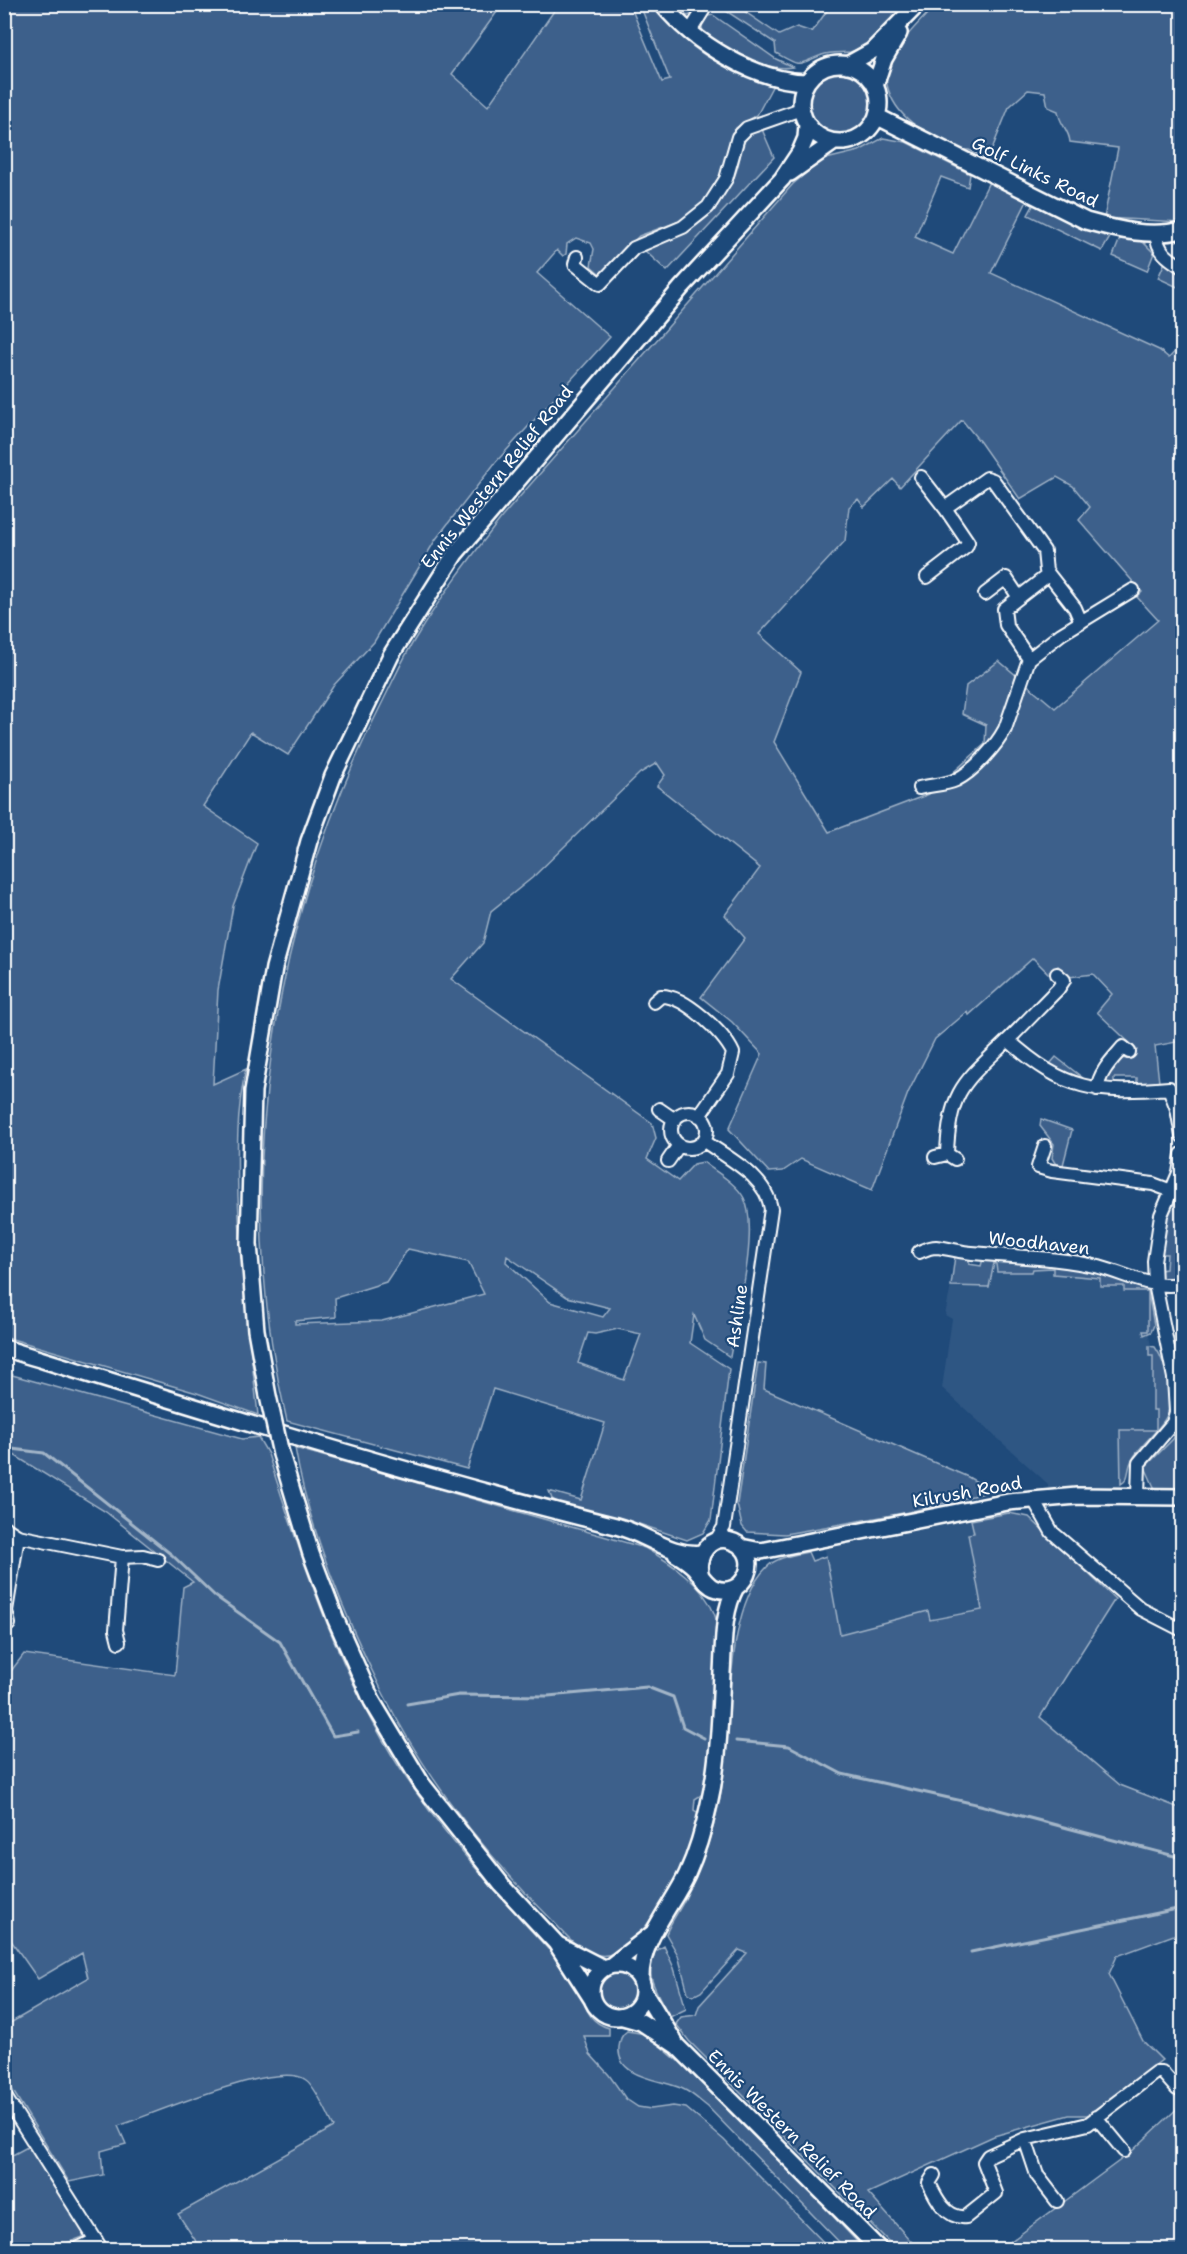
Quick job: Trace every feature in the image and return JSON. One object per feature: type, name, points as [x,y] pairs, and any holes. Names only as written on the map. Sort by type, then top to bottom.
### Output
[{"type":"main road","points":[[662,4],[689,33],[712,49],[753,69],[793,82],[807,82]]},
{"type":"main road","points":[[847,65],[872,51],[916,7]]},
{"type":"main road","points":[[875,86],[884,58],[916,7]]},
{"type":"main road","points":[[834,64],[847,65],[862,71],[875,86],[879,101],[878,117],[868,130],[853,140],[834,142],[816,134],[804,116],[802,94],[807,82],[819,70],[834,64]]},
{"type":"main road","name":"Ennis Western Relief Road","points":[[592,1999],[556,1943],[502,1885],[423,1784],[372,1701],[336,1620],[308,1544],[280,1454],[256,1330],[249,1244],[253,1091],[274,968],[309,842],[333,776],[391,655],[454,554],[693,274],[782,179],[800,152],[804,116]]},
{"type":"main road","name":"Golf Links Road","points":[[878,117],[1086,221],[1115,230],[1156,234],[1182,230]]},
{"type":"main road","name":"Ennis Western Relief Road","points":[[782,179],[834,142]]},
{"type":"main road","points":[[4,1348],[314,1443],[620,1527],[664,1546],[692,1554],[702,1553]]},
{"type":"main road","name":"Kilrush Road","points":[[732,1538],[761,1551],[971,1509],[1034,1500],[1138,1496],[1182,1497]]},
{"type":"main road","points":[[736,1587],[722,1590],[705,1581],[698,1564],[702,1553],[715,1542],[732,1538],[748,1557],[749,1568]]},
{"type":"main road","points":[[664,1546],[694,1567],[722,1601],[726,1615]]},
{"type":"main road","points":[[654,1933],[608,1967],[592,1982],[592,1999],[606,2015],[623,2016],[637,2007],[642,1986],[640,1966],[654,1933],[687,1873],[700,1840],[717,1755],[726,1615],[736,1587],[747,1576],[753,1559],[761,1551]]},
{"type":"main road","name":"Ennis Western Relief Road","points":[[556,1943],[608,1967]]},
{"type":"main road","points":[[608,1967],[629,1968],[642,1986]]},
{"type":"main road","name":"Ennis Western Relief Road","points":[[642,1986],[677,2046]]},
{"type":"main road","name":"Ennis Western Relief Road","points":[[623,2016],[641,2022],[677,2046],[880,2250]]},
{"type":"street","points":[[689,33],[707,4]]},
{"type":"street","points":[[577,257],[574,264],[600,284],[634,248],[683,227],[708,207],[726,179],[738,137],[747,128],[804,116]]},
{"type":"street","points":[[1156,234],[1157,246],[1182,267]]},
{"type":"street","points":[[921,477],[968,542],[966,548],[927,577]]},
{"type":"street","points":[[945,508],[976,483],[987,478],[993,480],[1044,550],[1048,575],[1066,595],[1081,622]]},
{"type":"street","points":[[1029,659],[1003,615],[1004,609],[1048,575]]},
{"type":"street","points":[[985,594],[1006,578],[1018,596]]},
{"type":"street","points":[[919,788],[954,781],[962,776],[1000,738],[1029,659],[1042,647],[1133,590]]},
{"type":"street","points":[[946,1157],[951,1111],[961,1090],[973,1071],[1008,1040],[1058,989],[1064,980],[1058,974]]},
{"type":"street","points":[[654,1002],[661,996],[677,999],[723,1036],[733,1053],[728,1074],[699,1116]]},
{"type":"street","points":[[1008,1040],[1058,1078],[1096,1089],[1117,1092],[1182,1086]]},
{"type":"street","points":[[1096,1089],[1098,1079],[1123,1047],[1129,1052]]},
{"type":"street","points":[[1169,1088],[1178,1109],[1182,1136]]},
{"type":"street","points":[[660,1109],[675,1120]]},
{"type":"street","points":[[688,1113],[699,1116],[707,1128],[704,1141],[690,1148],[679,1145],[672,1133],[675,1120],[688,1113]]},
{"type":"street","name":"Ashline","points":[[704,1141],[757,1180],[769,1199],[771,1209],[732,1538]]},
{"type":"street","points":[[668,1161],[679,1145]]},
{"type":"street","points":[[1045,1146],[1038,1167],[1052,1171],[1153,1184],[1169,1190]]},
{"type":"street","points":[[1138,1496],[1139,1463],[1173,1423],[1176,1412],[1178,1377],[1155,1284],[1156,1239],[1169,1190],[1179,1173],[1182,1154]]},
{"type":"street","name":"Woodhaven","points":[[919,1252],[934,1247],[969,1253],[1037,1257],[1101,1268],[1131,1280],[1164,1287],[1182,1284]]},
{"type":"street","points":[[1034,1500],[1052,1532],[1142,1610],[1182,1630]]},
{"type":"street","points":[[4,1527],[18,1536],[122,1557],[143,1556],[158,1560]]},
{"type":"street","points":[[9,1624],[6,1611],[18,1536]]},
{"type":"street","points":[[120,1641],[116,1630],[122,1557]]},
{"type":"street","points":[[934,2175],[928,2183],[936,2199],[951,2215],[966,2217],[996,2193],[985,2167],[984,2162],[988,2156],[1025,2139],[1088,2124],[1155,2072],[1162,2072],[1177,2089],[1182,2091]]},
{"type":"street","points":[[4,2095],[99,2245],[75,2250]]},
{"type":"street","points":[[1096,2117],[1124,2151]]},
{"type":"street","points":[[1025,2139],[1037,2175],[1057,2201]]},
{"type":"shaded area","points":[[4,5],[502,5],[452,74],[488,106],[558,5],[630,5],[662,82],[670,80],[640,5],[652,5],[680,36],[706,56],[773,85],[757,115],[736,128],[723,170],[703,203],[685,219],[639,236],[604,272],[599,273],[591,266],[594,249],[591,243],[576,238],[567,244],[566,254],[563,256],[557,250],[537,273],[610,337],[495,463],[436,539],[374,642],[334,685],[288,755],[251,732],[203,806],[257,843],[233,906],[218,990],[213,1084],[246,1069],[239,1116],[238,1196],[258,1415],[197,1393],[5,1337]]},
{"type":"shaded area","points":[[671,5],[697,5],[695,13],[688,16],[679,13]]},
{"type":"shaded area","points":[[721,5],[735,5],[779,35],[797,27],[812,32],[831,5],[907,5],[882,33],[867,45],[850,52],[825,54],[803,63],[795,63],[776,53],[775,43],[720,7]]},
{"type":"shaded area","points":[[936,5],[1182,5],[1182,222],[1104,218],[1118,148],[1070,142],[1058,111],[1048,107],[1045,92],[1028,90],[1009,107],[988,159],[938,139],[906,118],[892,98],[887,85],[887,69],[904,39]]},
{"type":"shaded area","points":[[713,15],[776,59],[793,67],[781,68],[758,63],[704,36],[701,23],[703,17]]},
{"type":"shaded area","points":[[847,69],[859,75],[868,84],[874,96],[872,116],[864,127],[847,137],[833,137],[816,127],[808,116],[806,96],[816,79],[827,71]]},
{"type":"shaded area","points":[[761,127],[774,157],[667,271],[643,249],[691,229],[708,217],[734,177],[744,142]]},
{"type":"shaded area","points":[[883,138],[906,142],[970,174],[968,187],[941,177],[915,237],[953,254],[989,182],[1027,201],[991,273],[1159,350],[1169,358],[1182,344],[1182,1041],[1155,1046],[1159,1082],[1137,1085],[1137,1078],[1114,1078],[1114,1084],[1107,1083],[1106,1075],[1118,1058],[1128,1059],[1137,1050],[1097,1012],[1112,994],[1093,974],[1069,977],[1058,966],[1048,973],[1033,958],[969,1015],[967,1012],[935,1039],[908,1093],[872,1190],[801,1159],[783,1171],[769,1172],[729,1129],[762,1054],[732,1022],[701,997],[745,938],[725,915],[760,868],[657,786],[665,775],[657,763],[640,773],[532,878],[491,911],[483,943],[451,979],[652,1123],[656,1138],[647,1159],[678,1181],[694,1164],[703,1162],[731,1183],[744,1198],[748,1213],[748,1253],[730,1357],[705,1340],[694,1315],[690,1343],[729,1369],[711,1520],[703,1533],[687,1540],[552,1499],[549,1491],[581,1500],[605,1423],[493,1389],[467,1469],[287,1421],[270,1330],[262,1237],[263,1144],[272,1051],[289,960],[313,870],[345,783],[399,669],[425,623],[502,517],[793,184],[822,160],[859,151]],"holes":[[[962,420],[1020,499],[1057,477],[1073,486],[1090,507],[1079,520],[1142,592],[1137,597],[1158,620],[1055,708],[999,661],[966,686],[962,714],[986,725],[985,744],[929,794],[829,832],[774,742],[801,672],[759,634],[845,541],[849,507],[858,499],[864,507],[893,479],[900,487]],[[408,1249],[468,1262],[484,1294],[382,1321],[295,1324],[295,1321],[336,1317],[335,1298],[386,1282]],[[507,1256],[567,1297],[610,1308],[603,1317],[550,1302],[506,1262]],[[618,1329],[641,1334],[624,1380],[578,1363],[588,1333],[595,1334]]]},
{"type":"shaded area","points":[[1034,204],[1066,220],[1068,218],[1112,234],[1102,251],[1028,215]]},
{"type":"shaded area","points":[[1121,236],[1139,238],[1154,253],[1147,271],[1113,256]]},
{"type":"shaded area","points":[[1165,262],[1182,274],[1182,289],[1158,278]]},
{"type":"shaded area","points":[[1056,1057],[1083,1078],[1057,1070],[1050,1064]]},
{"type":"shaded area","points":[[1041,1119],[1072,1130],[1063,1165],[1055,1163],[1052,1158],[1054,1144],[1040,1126]]},
{"type":"shaded area","points":[[1182,1179],[1182,1279],[1164,1281],[1160,1278],[1160,1270],[1166,1269],[1167,1254],[1160,1254],[1163,1235],[1170,1206]]},
{"type":"shaded area","points":[[955,1256],[969,1258],[969,1264],[981,1266],[983,1259],[1049,1263],[1099,1272],[1133,1285],[1147,1286],[1148,1291],[1124,1291],[1124,1286],[1100,1286],[1100,1278],[1053,1274],[1053,1268],[1033,1269],[1032,1272],[997,1272],[994,1263],[989,1287],[951,1286]]},
{"type":"shaded area","points":[[994,1263],[1053,1268],[1053,1274],[1100,1278],[1101,1286],[1124,1286],[1125,1291],[1148,1291],[1148,1331],[1153,1356],[1153,1409],[1156,1410],[1156,1430],[1120,1430],[1121,1486],[1048,1488],[1048,1484],[942,1388],[952,1319],[945,1315],[951,1286],[989,1287]]},
{"type":"shaded area","points":[[1148,1292],[1154,1325],[1151,1332],[1144,1335],[1143,1331],[1148,1331]]},
{"type":"shaded area","points":[[1149,1346],[1155,1347],[1163,1362],[1170,1393],[1168,1412],[1156,1430],[1156,1410],[1153,1410],[1153,1356],[1149,1356]]},
{"type":"shaded area","points":[[758,1363],[766,1364],[764,1389],[968,1477],[986,1487],[984,1493],[909,1512],[785,1534],[747,1532],[742,1526],[737,1504]]},
{"type":"shaded area","points":[[5,1373],[242,1439],[258,1437],[268,1454],[309,1578],[360,1698],[403,1773],[436,1820],[548,1949],[554,1950],[592,2017],[596,2022],[609,2028],[609,2036],[584,2036],[590,2054],[626,2099],[638,2107],[686,2108],[724,2140],[830,2249],[201,2249],[178,2214],[334,2127],[310,2084],[292,2075],[244,2082],[118,2126],[126,2144],[101,2151],[103,2175],[69,2182],[5,2078],[5,2026],[88,1978],[82,1953],[38,1979],[5,1932],[4,1785],[8,1765],[4,1765],[4,1680],[24,1654],[175,1675],[183,1587],[193,1582],[106,1512],[14,1455],[5,1455]]},
{"type":"shaded area","points":[[1182,1422],[1182,1490],[1161,1491],[1154,1487],[1145,1467],[1173,1439]]},
{"type":"shaded area","points":[[1120,1430],[1156,1430],[1130,1463],[1126,1480],[1121,1484]]},
{"type":"shaded area","points":[[295,1448],[645,1548],[685,1575],[709,1602],[718,1628],[718,1673],[706,1787],[703,1794],[695,1799],[694,1810],[700,1814],[680,1868],[654,1920],[651,1919],[622,1950],[598,1955],[584,1950],[567,1936],[527,1895],[480,1841],[417,1753],[382,1691],[342,1603],[309,1509]]},
{"type":"shaded area","points":[[1009,1513],[1029,1517],[1115,1599],[1040,1717],[1120,1785],[1182,1809],[1182,1932],[1117,1956],[1109,1974],[1143,2041],[1162,2060],[1087,2115],[1069,2115],[994,2136],[868,2193],[918,2249],[896,2249],[689,2041],[676,2024],[681,2017],[696,2015],[699,2006],[747,1953],[739,1950],[701,1992],[693,1996],[688,1993],[678,1955],[666,1934],[684,1902],[706,1851],[713,1827],[723,1776],[735,1646],[742,1615],[752,1589],[766,1568],[791,1555],[808,1552],[812,1561],[826,1556],[840,1634],[928,1611],[930,1620],[982,1610],[968,1534],[974,1533],[971,1520]]},
{"type":"shaded area","points":[[971,1520],[974,1533],[968,1534],[982,1610],[929,1620],[927,1611],[840,1634],[825,1549]]},
{"type":"shaded area","points":[[664,1946],[674,1968],[686,2009],[670,2017],[657,1994],[650,1969],[654,1952]]},
{"type":"shaded area","points":[[617,1970],[632,1976],[638,1991],[632,2006],[617,2012],[602,2006],[596,1991],[602,1976]]},
{"type":"shaded area","points":[[627,2031],[646,2034],[678,2061],[683,2058],[864,2249],[846,2249],[708,2107],[694,2096],[676,2086],[643,2077],[625,2066],[620,2058],[619,2047],[623,2034]]},
{"type":"shaded area","points":[[1182,2104],[1182,2220],[1179,2224],[1182,2249],[999,2250],[1130,2153]]},
{"type":"shaded area","points":[[31,2145],[84,2228],[83,2237],[51,2249],[14,2250],[5,2235],[5,2159]]},
{"type":"waterway","points":[[4,1448],[44,1453],[172,1555],[215,1596],[280,1642],[333,1736],[358,1732]]},
{"type":"waterway","points":[[407,1704],[459,1695],[548,1696],[647,1687],[673,1697],[683,1727],[704,1738]]},
{"type":"waterway","points":[[736,1741],[789,1746],[842,1774],[980,1805],[1182,1858]]},
{"type":"waterway","points":[[971,1952],[1182,1908]]}]
